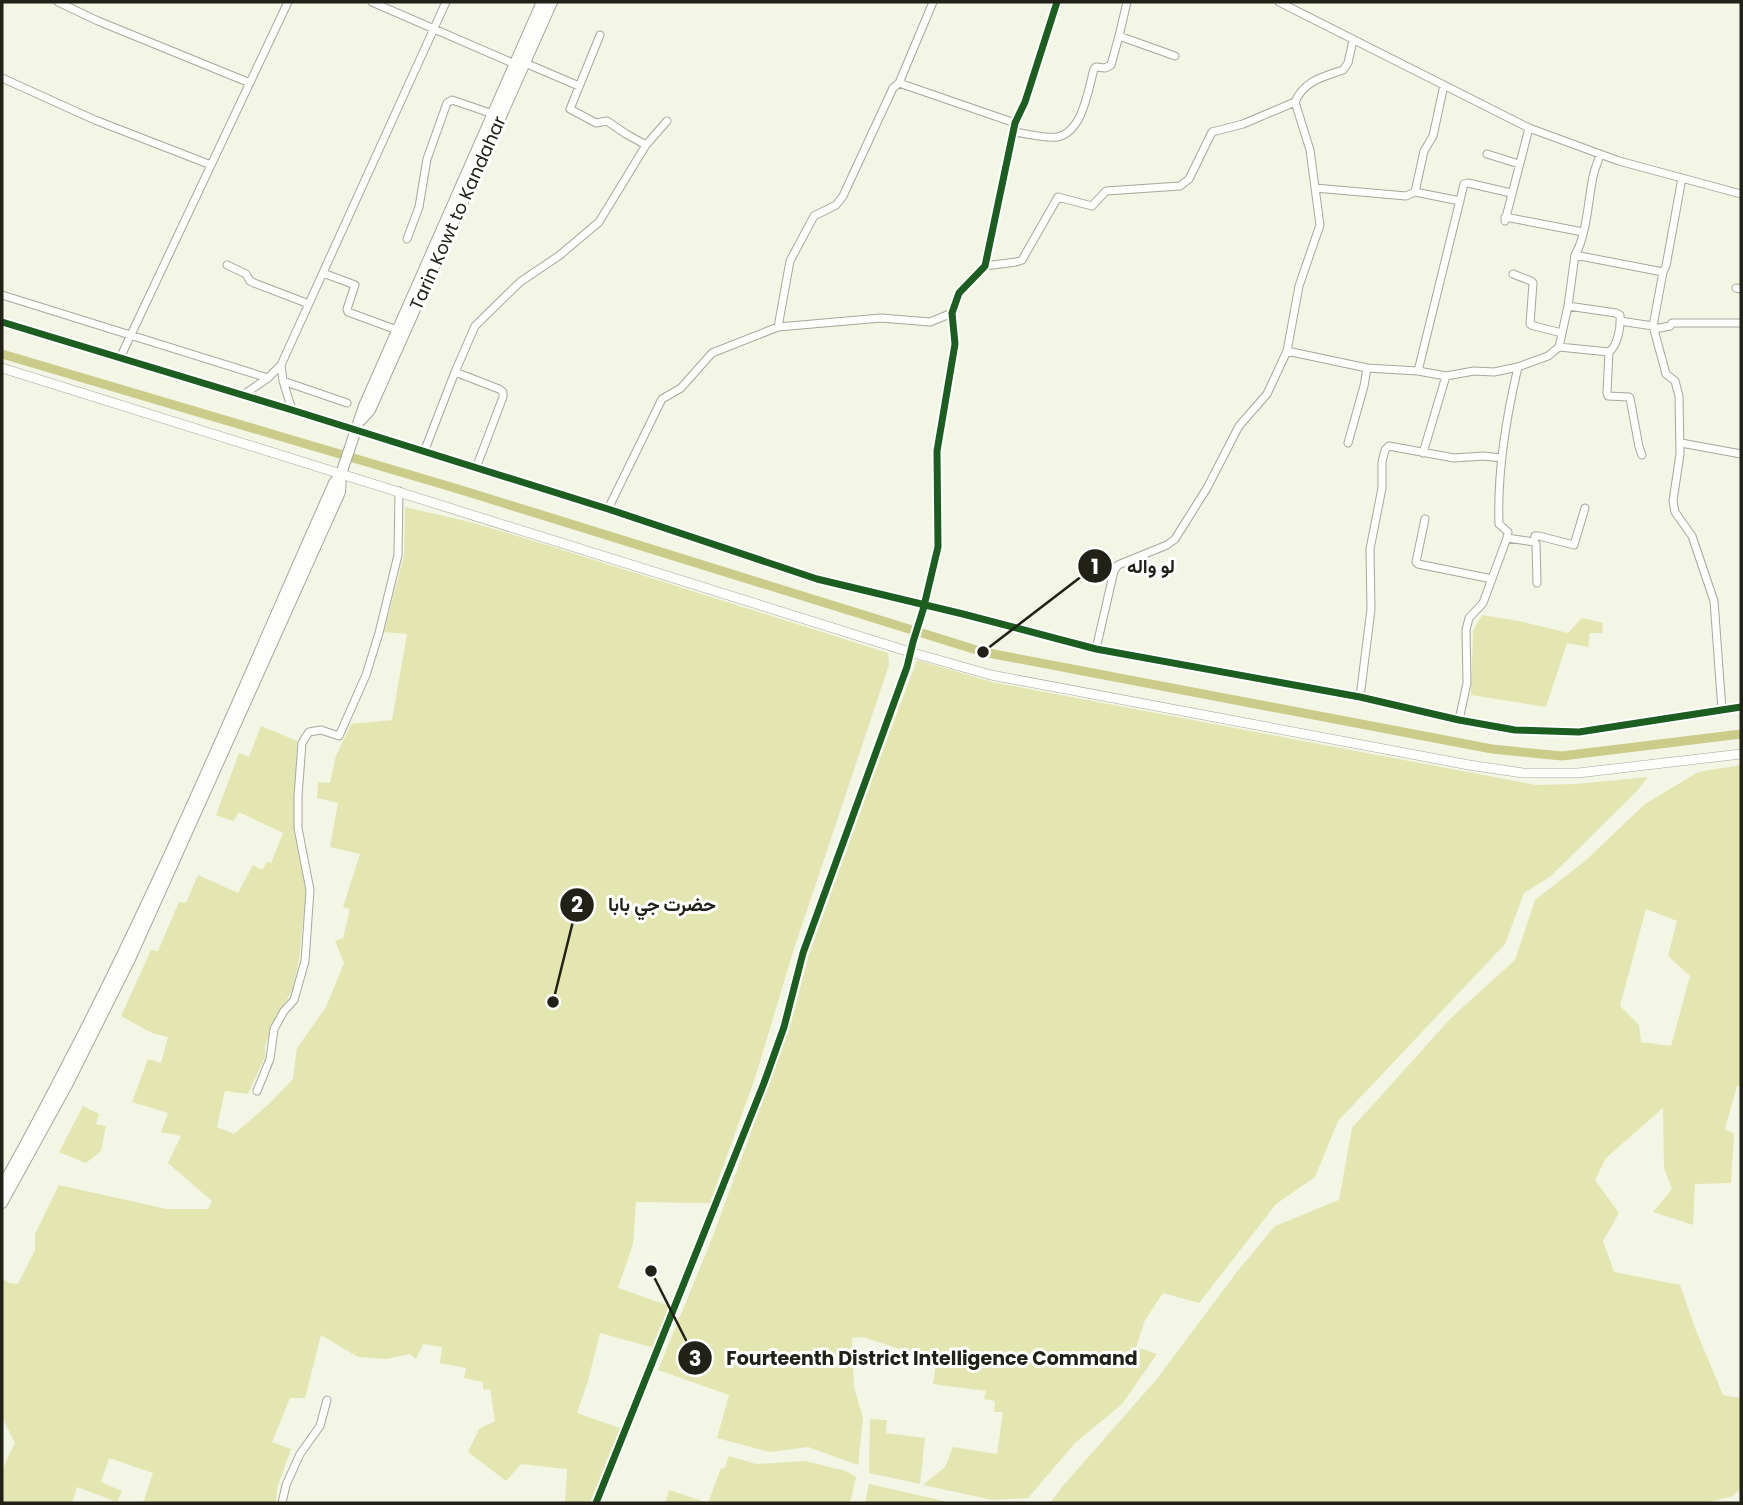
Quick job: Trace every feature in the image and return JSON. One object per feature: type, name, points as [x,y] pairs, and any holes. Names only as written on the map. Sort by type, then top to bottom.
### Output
[{"type":"main road","name":"Tarin Kowt to Kandahar","points":[[355,431],[370,410],[520,64],[542,2]]},
{"type":"main road","name":"Tarin Kowt to Kandahar","points":[[355,431],[493,114],[552,2]]},
{"type":"main road","points":[[2,1203],[130,959],[254,674],[340,492],[342,469],[355,431]]},
{"type":"main road","points":[[2,1186],[66,1077]]},
{"type":"street","points":[[58,2],[250,83]]},
{"type":"street","points":[[120,358],[288,2]]},
{"type":"street","points":[[372,2],[579,86]]},
{"type":"street","points":[[243,395],[268,378],[281,365],[446,2]]},
{"type":"street","points":[[778,327],[790,261],[814,216],[835,205],[843,196],[893,88],[899,82],[933,2]]},
{"type":"street","points":[[596,1503],[768,1072],[784,1027],[803,953],[907,667],[938,547],[937,451],[955,344],[952,313],[958,293],[985,266],[1015,123],[1025,102],[1058,2]]},
{"type":"street","points":[[1013,132],[1055,138],[1069,133],[1081,116],[1094,69],[1096,66],[1105,68],[1111,65],[1127,2]]},
{"type":"street","points":[[1279,2],[1529,128],[1619,162],[1741,194]]},
{"type":"street","points":[[600,36],[570,106],[572,110],[596,123],[607,121],[646,145]]},
{"type":"street","points":[[1119,36],[1175,56]]},
{"type":"street","points":[[1096,649],[1118,565],[1167,545],[1175,539],[1207,488],[1239,426],[1267,394],[1287,351],[1298,286],[1320,225],[1310,150],[1295,102],[1299,92],[1315,79],[1343,71],[1353,40]]},
{"type":"street","points":[[2,78],[95,120],[211,165]]},
{"type":"street","points":[[899,82],[1015,123]]},
{"type":"street","points":[[1415,192],[1424,150],[1433,136],[1444,85]]},
{"type":"street","points":[[407,239],[419,207],[427,159],[447,103],[452,100],[493,114]]},
{"type":"street","points":[[985,266],[1023,260],[1058,197],[1089,206],[1096,204],[1106,191],[1180,186],[1189,179],[1212,132],[1243,124],[1295,102]]},
{"type":"street","points":[[424,452],[475,326],[520,282],[560,255],[599,222],[646,145],[667,121]]},
{"type":"street","points":[[1529,128],[1505,219],[1583,232]]},
{"type":"street","points":[[1487,154],[1519,164]]},
{"type":"street","points":[[1287,351],[1367,368],[1418,371],[1446,376],[1474,371],[1494,372],[1548,356],[1559,347],[1575,255],[1583,232],[1592,177],[1600,155]]},
{"type":"street","points":[[1682,178],[1654,327],[1666,373],[1675,381],[1679,396],[1681,443],[1673,501],[1675,512],[1692,536],[1714,601],[1722,710]]},
{"type":"street","points":[[1418,371],[1464,184],[1511,192]]},
{"type":"street","points":[[1315,188],[1406,196],[1415,192],[1460,201]]},
{"type":"street","points":[[1575,255],[1663,272]]},
{"type":"street","points":[[227,265],[246,274],[254,283],[309,304]]},
{"type":"street","points":[[323,273],[355,285],[348,312],[397,330]]},
{"type":"street","points":[[1513,274],[1533,283],[1531,324],[1562,333]]},
{"type":"street","points":[[2,295],[268,378]]},
{"type":"street","points":[[1559,347],[1609,352],[1615,345],[1620,314],[1568,306]]},
{"type":"street","points":[[608,509],[662,399],[681,388],[712,353],[778,327],[881,318],[930,322],[952,313]]},
{"type":"street","points":[[1620,321],[1654,327],[1670,326],[1672,323],[1741,323]]},
{"type":"street","points":[[2,322],[608,509],[817,579],[1096,649],[1360,697],[1515,730],[1579,732],[1741,707]]},
{"type":"street","points":[[1609,352],[1607,393],[1608,396],[1630,398],[1642,455]]},
{"type":"street","points":[[281,365],[292,410]]},
{"type":"street","points":[[1459,720],[1467,683],[1466,630],[1469,618],[1483,603],[1507,538],[1508,532],[1499,524],[1502,458],[1518,367]]},
{"type":"street","points":[[2,368],[342,469],[399,491],[911,647],[991,675],[1523,773],[1578,773],[1741,754]]},
{"type":"street","points":[[1348,443],[1367,368]]},
{"type":"street","points":[[455,372],[503,393],[476,468]]},
{"type":"street","points":[[1423,453],[1446,376]]},
{"type":"street","points":[[283,380],[347,403]]},
{"type":"street","points":[[1681,443],[1741,454]]},
{"type":"street","points":[[1360,697],[1371,609],[1370,549],[1382,488],[1382,461],[1387,447],[1454,458],[1502,458]]},
{"type":"street","points":[[257,1091],[270,1059],[274,1029],[294,1000],[305,961],[310,890],[298,828],[302,743],[309,732],[321,730],[339,736],[366,675],[398,555],[399,491]]},
{"type":"street","points":[[1536,583],[1535,536],[1574,545],[1585,508]]},
{"type":"street","points":[[1425,519],[1416,562],[1418,564],[1492,579]]},
{"type":"street","points":[[1507,538],[1534,542]]},
{"type":"street","points":[[282,1503],[286,1485],[300,1454],[320,1426],[327,1400]]},
{"type":"green space","points":[[405,507],[474,523],[888,653],[889,665],[793,952],[755,1078],[710,1203],[636,1202],[633,1244],[618,1288],[670,1306],[655,1348],[600,1333],[577,1413],[623,1429],[595,1503],[565,1502],[567,1469],[521,1464],[506,1481],[468,1452],[479,1429],[495,1421],[490,1389],[483,1390],[483,1382],[464,1378],[466,1368],[440,1363],[442,1347],[423,1344],[416,1359],[410,1354],[386,1359],[358,1357],[321,1335],[305,1398],[290,1398],[272,1442],[291,1449],[277,1488],[276,1503],[143,1503],[153,1473],[109,1458],[101,1482],[122,1491],[117,1502],[77,1487],[72,1503],[2,1503],[2,1470],[15,1443],[2,1417],[2,1278],[9,1283],[18,1284],[35,1250],[35,1234],[59,1185],[167,1209],[208,1209],[212,1201],[168,1163],[181,1136],[161,1132],[168,1113],[132,1102],[148,1059],[161,1063],[168,1037],[152,1033],[121,1016],[151,950],[158,951],[179,902],[186,903],[198,875],[238,893],[253,865],[262,870],[267,862],[271,863],[283,833],[239,812],[233,821],[216,815],[239,753],[249,757],[261,726],[297,741],[294,830],[306,891],[299,959],[294,985],[271,1026],[265,1057],[248,1094],[225,1091],[217,1127],[234,1134],[293,1079],[297,1048],[326,1007],[344,963],[335,941],[343,938],[350,909],[343,907],[360,854],[330,847],[338,803],[317,798],[318,782],[330,783],[336,756],[351,724],[392,720],[407,634],[384,632],[404,555]]},
{"type":"green space","points":[[1482,615],[1568,633],[1582,618],[1603,623],[1602,633],[1590,633],[1588,647],[1567,643],[1546,707],[1471,695],[1473,631]]},
{"type":"green space","points":[[917,660],[992,682],[1536,785],[1648,777],[1551,876],[1524,893],[1505,944],[1338,1121],[1315,1177],[1276,1204],[1199,1303],[1163,1293],[1145,1320],[1136,1347],[1157,1354],[1122,1404],[1075,1443],[1028,1498],[992,1500],[923,1485],[945,1467],[953,1447],[997,1454],[1003,1412],[994,1412],[995,1401],[984,1399],[986,1391],[933,1384],[937,1355],[912,1353],[863,1337],[852,1338],[854,1387],[863,1418],[858,1465],[808,1447],[770,1452],[717,1438],[729,1395],[658,1370],[711,1241],[790,1026],[809,954]]},
{"type":"green space","points":[[1741,765],[1741,1086],[1737,1086],[1725,1129],[1734,1134],[1731,1183],[1695,1184],[1693,1225],[1653,1212],[1672,1189],[1664,1168],[1663,1108],[1606,1158],[1595,1180],[1619,1213],[1603,1241],[1614,1272],[1680,1285],[1723,1395],[1741,1398],[1741,1488],[1733,1496],[1707,1503],[1050,1503],[1156,1380],[1236,1273],[1275,1226],[1339,1200],[1352,1128],[1451,1018],[1515,960],[1535,900],[1585,861],[1645,804],[1698,772]],"holes":[[[1646,909],[1677,921],[1668,956],[1690,976],[1671,1046],[1641,1042],[1639,1025],[1620,1006]]]},
{"type":"green space","points":[[83,1106],[99,1114],[96,1124],[106,1126],[101,1151],[86,1163],[59,1152]]},
{"type":"green space","points":[[870,1419],[887,1420],[886,1433],[925,1438],[920,1484],[869,1473]]},
{"type":"green space","points":[[729,1456],[756,1464],[806,1461],[846,1471],[856,1477],[850,1503],[708,1503],[721,1468],[724,1469]]},
{"type":"green space","points":[[869,1484],[944,1501],[944,1503],[865,1503]]},
{"type":"green space","points":[[669,1490],[708,1503],[665,1503]]},
{"type":"waterway","points":[[2,354],[458,489],[983,652],[1492,749],[1562,756],[1741,734]]},
{"type":"cycle path","points":[[596,1503],[764,1083],[784,1027],[803,953],[907,667],[938,547],[937,451],[955,344],[952,313],[959,293],[985,266],[1015,123],[1025,102],[1057,2]]},
{"type":"cycle path","points":[[2,322],[608,509],[817,579],[1096,649],[1360,697],[1515,730],[1579,732],[1741,707]]},
{"type":"place","name":"لو واله","points":[[983,652]]},
{"type":"place","name":"حضرت جي بابا","points":[[553,1002]]},
{"type":"place","name":"Fourteenth District Intelligence Command","points":[[651,1271]]}]
